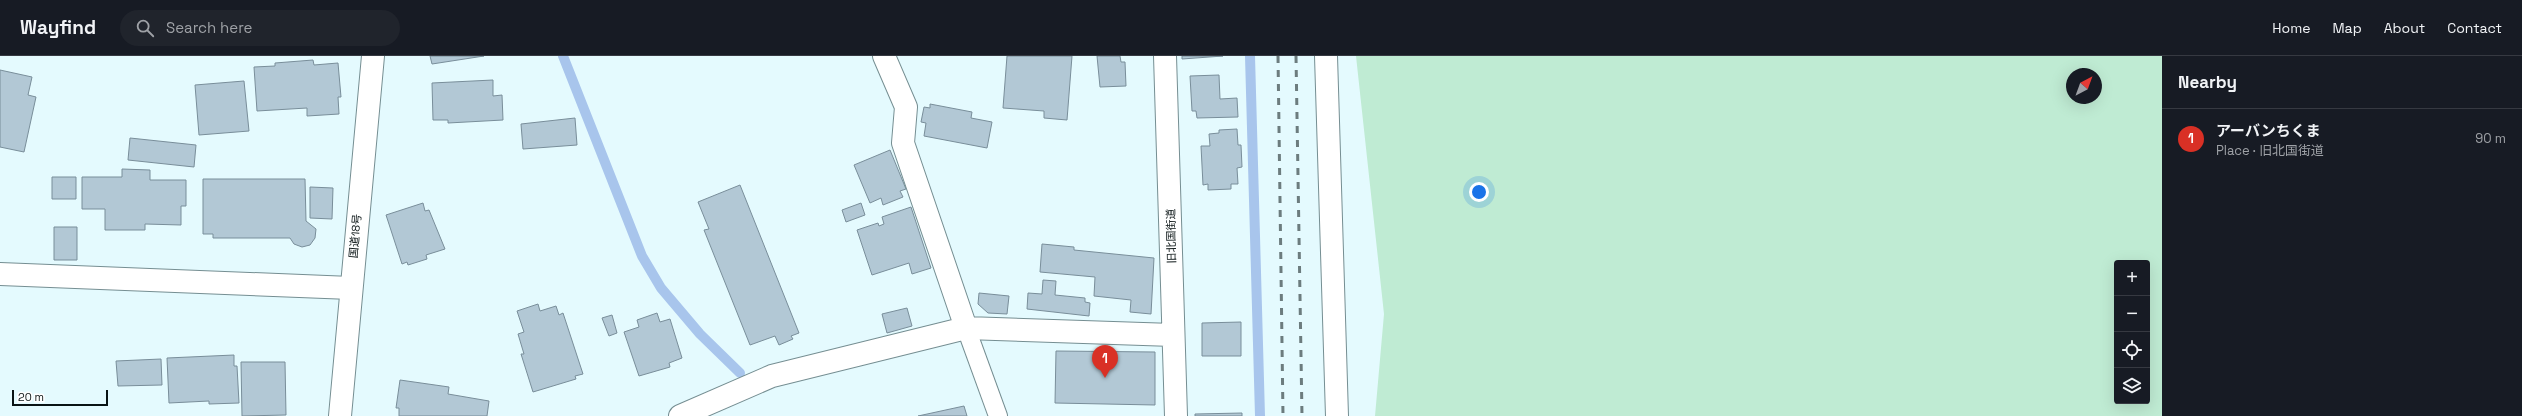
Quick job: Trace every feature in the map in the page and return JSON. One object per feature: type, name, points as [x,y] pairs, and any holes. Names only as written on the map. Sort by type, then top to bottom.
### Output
[{"type":"main road","name":"国道18号","points":[[340,416],[350,288],[373,56]]},
{"type":"main road","points":[[884,56],[906,107],[902,143],[966,328]]},
{"type":"main road","name":"旧北国街道","points":[[1165,56],[1176,416]]},
{"type":"main road","points":[[1326,56],[1337,416]]},
{"type":"main road","points":[[0,274],[350,288]]},
{"type":"main road","points":[[680,416],[772,376],[966,328],[1173,335]]},
{"type":"lane","points":[[966,328],[998,416]]},
{"type":"green space","points":[[1356,56],[2162,56],[2162,416],[1375,416],[1384,314]]},
{"type":"building","points":[[430,56],[484,56],[432,64]]},
{"type":"building","points":[[1007,56],[1072,56],[1067,120],[1044,118],[1044,111],[1003,108]]},
{"type":"building","points":[[1097,56],[1120,56],[1121,62],[1125,62],[1126,86],[1100,87]]},
{"type":"building","points":[[1182,56],[1223,56],[1182,59]]},
{"type":"building","points":[[313,60],[314,65],[338,63],[341,97],[338,97],[339,114],[307,116],[307,108],[257,111],[254,67],[275,66],[275,63]]},
{"type":"building","points":[[0,70],[32,77],[28,95],[36,97],[24,152],[0,147]]},
{"type":"building","points":[[1219,75],[1220,99],[1237,98],[1238,117],[1197,118],[1196,111],[1192,111],[1190,76]]},
{"type":"building","points":[[493,80],[493,96],[502,95],[503,120],[448,123],[448,120],[433,120],[432,83]]},
{"type":"building","points":[[244,81],[249,131],[199,135],[195,85]]},
{"type":"building","points":[[930,104],[972,112],[971,118],[992,122],[987,148],[924,136],[926,123],[921,122],[924,107],[930,108]]},
{"type":"building","points":[[575,118],[577,145],[523,149],[521,124]]},
{"type":"building","points":[[1237,129],[1238,145],[1241,145],[1242,167],[1237,168],[1238,184],[1231,184],[1231,189],[1208,190],[1208,184],[1203,185],[1201,146],[1210,146],[1209,134],[1219,133],[1219,130]]},
{"type":"building","points":[[130,138],[196,145],[194,167],[128,160]]},
{"type":"building","points":[[890,150],[906,189],[900,191],[903,197],[883,205],[881,198],[870,203],[854,165]]},
{"type":"building","points":[[122,169],[150,170],[150,180],[186,180],[186,206],[181,206],[181,225],[145,224],[145,230],[105,230],[105,209],[82,209],[82,177],[122,177]]},
{"type":"building","points":[[52,177],[76,177],[76,199],[52,199]]},
{"type":"building","points":[[203,179],[305,179],[306,221],[316,229],[315,238],[310,245],[302,247],[294,244],[290,238],[213,238],[213,234],[203,234]]},
{"type":"building","points":[[740,185],[799,333],[791,336],[793,339],[779,345],[775,336],[750,345],[704,230],[709,229],[698,202]]},
{"type":"building","points":[[310,187],[333,188],[332,219],[310,218]]},
{"type":"building","points":[[423,203],[425,211],[429,210],[445,249],[426,255],[427,259],[408,265],[407,262],[402,264],[386,215]]},
{"type":"building","points":[[861,203],[865,215],[846,222],[842,210]]},
{"type":"building","points":[[911,207],[931,268],[912,274],[909,263],[872,275],[857,230],[878,223],[879,226],[884,224],[882,217]]},
{"type":"building","points":[[54,227],[77,227],[77,260],[54,260]]},
{"type":"building","points":[[1042,244],[1074,247],[1074,250],[1154,258],[1151,314],[1130,312],[1131,300],[1094,296],[1095,277],[1040,272]]},
{"type":"building","points":[[1043,280],[1056,281],[1055,295],[1085,298],[1085,302],[1090,303],[1089,316],[1027,309],[1028,293],[1042,294]]},
{"type":"building","points":[[979,293],[1009,296],[1007,314],[988,313],[978,304]]},
{"type":"building","points":[[538,304],[540,311],[556,306],[559,315],[563,313],[583,374],[575,376],[576,379],[533,392],[521,354],[524,354],[518,334],[524,332],[517,311]]},
{"type":"building","points":[[907,308],[912,326],[887,333],[882,314]]},
{"type":"building","points":[[657,313],[660,322],[670,319],[682,358],[669,363],[670,367],[639,376],[624,332],[639,327],[637,320]]},
{"type":"building","points":[[612,315],[617,333],[609,336],[602,318]]},
{"type":"building","points":[[1241,322],[1241,356],[1202,356],[1202,323]]},
{"type":"building","points":[[1056,351],[1155,352],[1155,405],[1055,403]]},
{"type":"building","points":[[234,355],[234,366],[237,366],[239,403],[209,404],[209,401],[169,403],[167,358]]},
{"type":"building","points":[[161,359],[162,385],[118,386],[116,361]]},
{"type":"building","points":[[241,362],[285,362],[286,415],[242,416]]},
{"type":"building","points":[[400,380],[449,387],[448,394],[489,401],[487,416],[399,416],[399,408],[396,408]]},
{"type":"building","points":[[964,406],[967,416],[918,416]]},
{"type":"building","points":[[1242,413],[1242,416],[1195,416],[1195,414]]},
{"type":"waterway","points":[[563,56],[642,256],[661,288],[700,334],[740,373]]},
{"type":"waterway","points":[[1250,56],[1260,416]]},
{"type":"railway","points":[[1278,56],[1283,416]]},
{"type":"railway","points":[[1296,56],[1302,416]]},
{"type":"place","name":"アーバンちくま","points":[[1105,378]]}]
